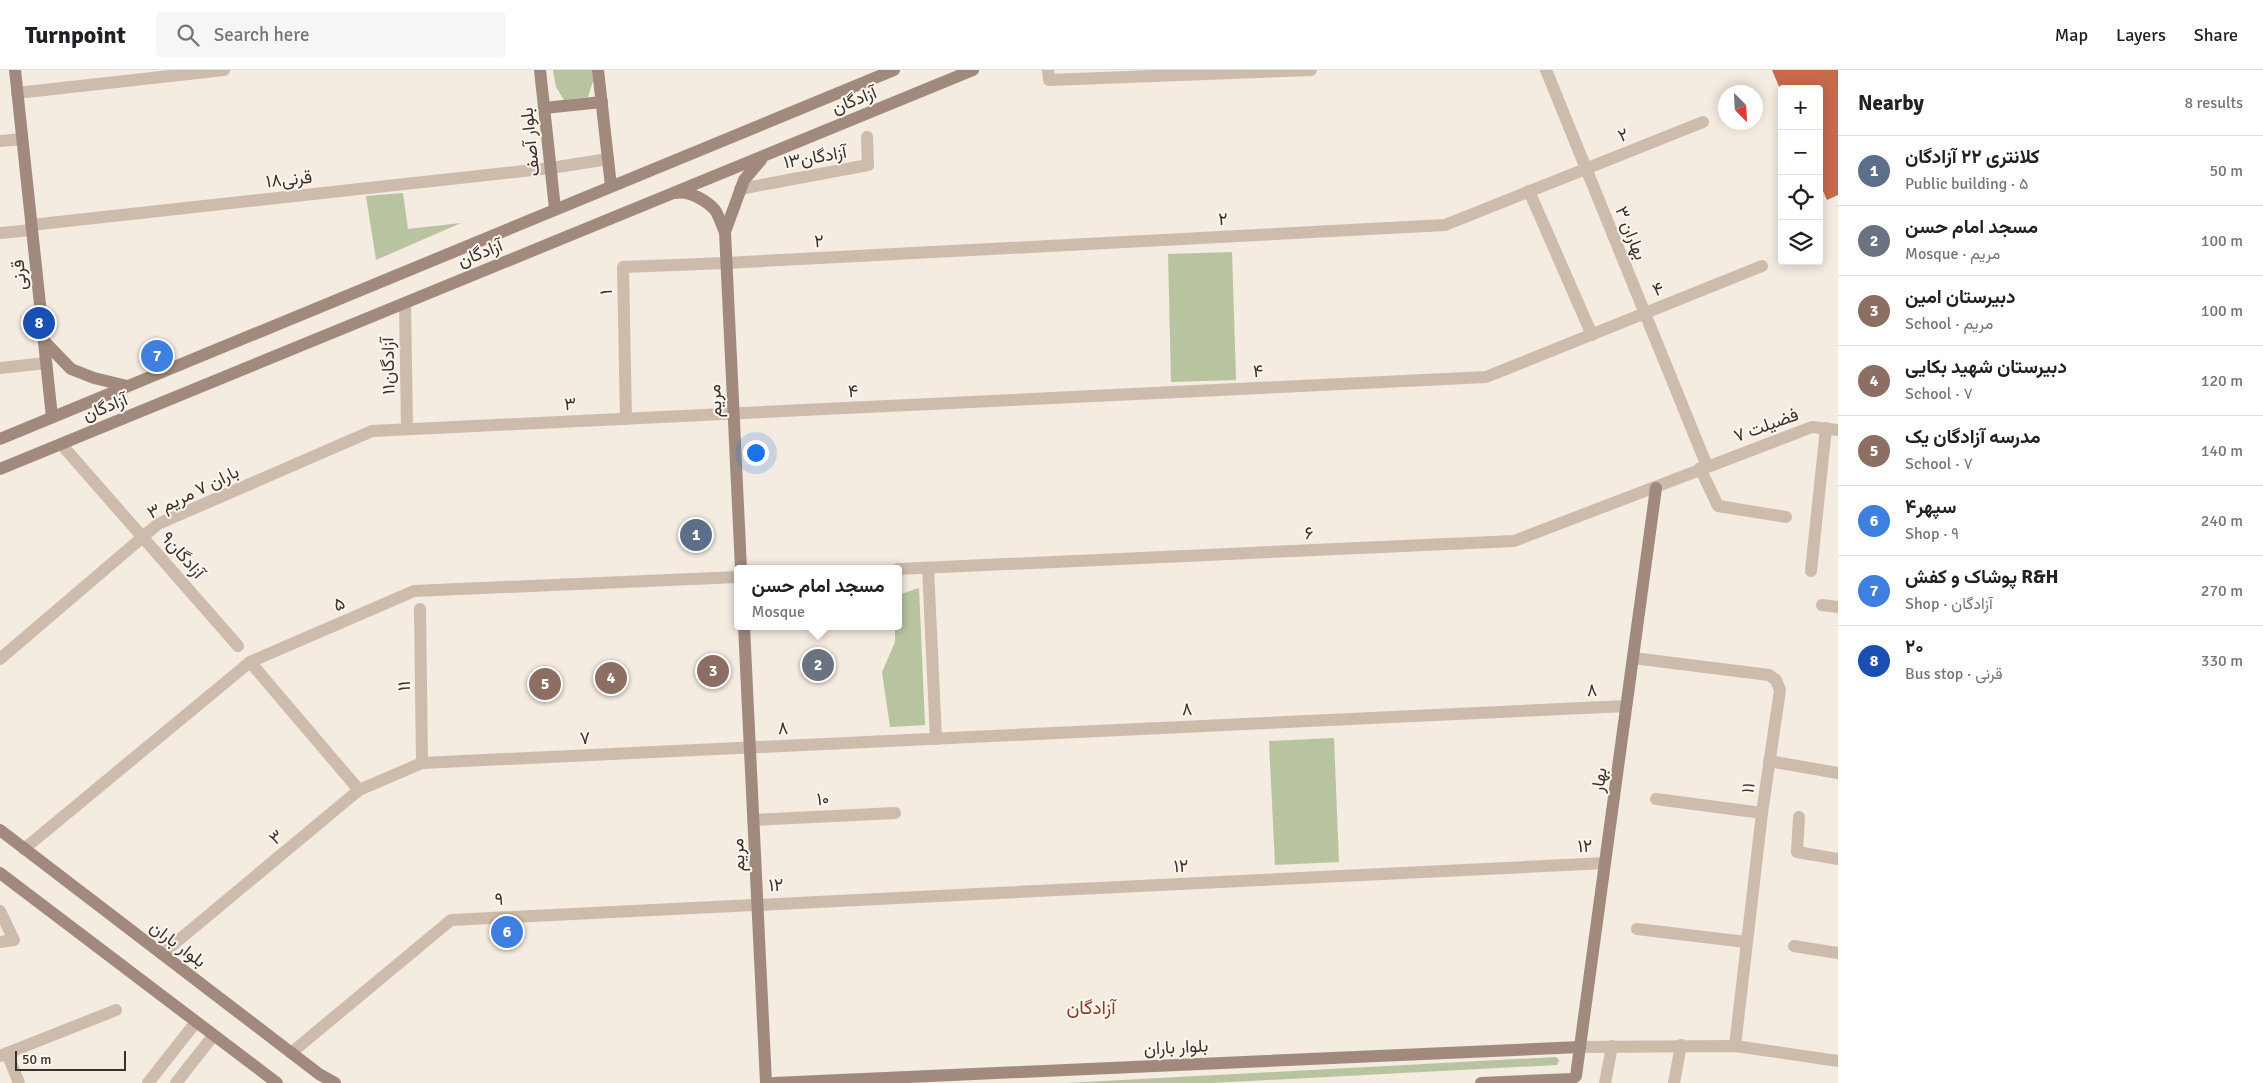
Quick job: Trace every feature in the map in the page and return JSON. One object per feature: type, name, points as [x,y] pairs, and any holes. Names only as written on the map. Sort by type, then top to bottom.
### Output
[{"type":"street","name":"قرنی","points":[[15,70],[52,417]]},
{"type":"street","points":[[17,93],[224,70]]},
{"type":"street","name":"بلوار آصف","points":[[540,70],[555,210]]},
{"type":"street","points":[[598,70],[612,186]]},
{"type":"street","name":"آزادگان","points":[[0,438],[894,70]]},
{"type":"street","name":"آزادگان","points":[[0,469],[973,70]]},
{"type":"street","points":[[1048,70],[1049,80],[1310,70]]},
{"type":"street","name":"بهاران ۳","points":[[1546,70],[1645,313],[1718,506],[1786,517]]},
{"type":"street","points":[[544,108],[602,102]]},
{"type":"street","name":"۲","points":[[726,263],[1445,224],[1703,122]]},
{"type":"street","name":"آزادگان۱۳","points":[[740,189],[868,165],[867,137]]},
{"type":"street","points":[[0,141],[22,138]]},
{"type":"street","points":[[725,232],[744,180],[756,163],[772,152]]},
{"type":"street","name":"قرنی۱۸","points":[[0,233],[551,168],[608,159]]},
{"type":"street","points":[[1529,191],[1592,335]]},
{"type":"street","points":[[665,196],[683,192],[699,198],[716,211],[725,232]]},
{"type":"street","name":"مریم","points":[[725,232],[741,565]]},
{"type":"street","name":"۱","points":[[626,419],[623,267],[726,263]]},
{"type":"street","name":"۴","points":[[734,414],[1486,377],[1762,266]]},
{"type":"street","name":"آزادگان۱۱","points":[[404,303],[407,429]]},
{"type":"street","points":[[44,341],[71,369],[94,378],[127,386]]},
{"type":"street","points":[[0,368],[46,363]]},
{"type":"street","name":"۳","points":[[407,429],[734,414]]},
{"type":"street","name":"فضیلت ۷","points":[[1703,467],[1812,427],[1832,429]]},
{"type":"street","name":"باران ۷ مریم ۳","points":[[0,659],[158,524],[372,431],[407,429]]},
{"type":"street","points":[[1810,571],[1832,429]]},
{"type":"street","name":"آزادگان۹","points":[[61,444],[238,646]]},
{"type":"street","name":"۶","points":[[902,569],[1514,540],[1656,488],[1703,467]]},
{"type":"street","name":"بهار","points":[[1480,1083],[1572,1079],[1576,1076],[1656,488]]},
{"type":"street","points":[[928,568],[936,738]]},
{"type":"street","name":"۵","points":[[24,849],[250,662],[414,591],[734,577]]},
{"type":"street","points":[[1822,605],[1838,607]]},
{"type":"street","name":"۱۱","points":[[420,609],[422,763]]},
{"type":"street","name":"مریم","points":[[744,630],[766,1083]]},
{"type":"street","name":"۱۱","points":[[1633,658],[1770,675],[1776,680],[1780,690],[1746,942],[1736,1046]]},
{"type":"street","points":[[250,662],[359,790]]},
{"type":"street","name":"۸","points":[[750,747],[1626,706]]},
{"type":"street","name":"۷","points":[[422,763],[750,747]]},
{"type":"street","points":[[1769,762],[1838,773]]},
{"type":"street","name":"۳","points":[[162,954],[359,790],[422,763]]},
{"type":"street","points":[[1656,799],[1762,813]]},
{"type":"street","name":"۱۰","points":[[754,820],[895,813]]},
{"type":"street","points":[[1798,817],[1797,852],[1838,859]]},
{"type":"street","name":"بلوار باران","points":[[0,830],[291,1053],[319,1074],[335,1083]]},
{"type":"street","name":"۱۲","points":[[758,904],[1605,863]]},
{"type":"street","points":[[0,873],[277,1083]]},
{"type":"street","name":"۹","points":[[291,1053],[451,920],[758,904]]},
{"type":"street","points":[[0,911],[14,940],[0,942]]},
{"type":"street","points":[[1638,929],[1746,942]]},
{"type":"street","points":[[1794,946],[1838,953]]},
{"type":"street","points":[[19,1083],[4,1054],[116,1010]]},
{"type":"street","points":[[148,1083],[196,1022]]},
{"type":"street","points":[[176,1083],[213,1036]]},
{"type":"street","points":[[1674,1083],[1681,1045]]},
{"type":"street","points":[[1605,1083],[1612,1046]]},
{"type":"street","points":[[1580,1047],[1736,1046],[1838,1061]]},
{"type":"street","name":"بلوار باران","points":[[774,1083],[991,1078],[1580,1047]]},
{"type":"green space","points":[[553,70],[593,70],[594,78],[588,97],[564,100],[556,87]]},
{"type":"green space","points":[[403,193],[408,229],[461,223],[376,260],[366,196]]},
{"type":"green space","points":[[1232,252],[1236,380],[1171,382],[1168,254]]},
{"type":"green space","points":[[919,588],[925,725],[890,727],[882,672],[895,642],[895,630],[902,630],[902,594]]},
{"type":"green space","points":[[1334,738],[1339,862],[1275,865],[1269,741]]},
{"type":"green space","points":[[1556,1057],[1559,1060],[1557,1065],[1211,1083],[1066,1083]]},
{"type":"building","points":[[1772,70],[1838,70],[1838,195],[1827,200],[1823,191],[1823,85],[1778,85]]},
{"type":"place","name":"۲۰","points":[[39,323]]},
{"type":"place","name":"پوشاک و کفش R&H","points":[[157,356]]},
{"type":"place","name":"کلانتری ۲۲ آزادگان","points":[[696,535]]},
{"type":"place","name":"مسجد امام حسن","points":[[818,665]]},
{"type":"place","name":"دبیرستان امین","points":[[713,671]]},
{"type":"place","name":"دبیرستان شهید بکایی","points":[[611,678]]},
{"type":"place","name":"مدرسه آزادگان یک","points":[[545,684]]},
{"type":"place","name":"سپهر۴","points":[[507,932]]},
{"type":"district","name":"آزادگان","points":[[1091,1007]]}]
